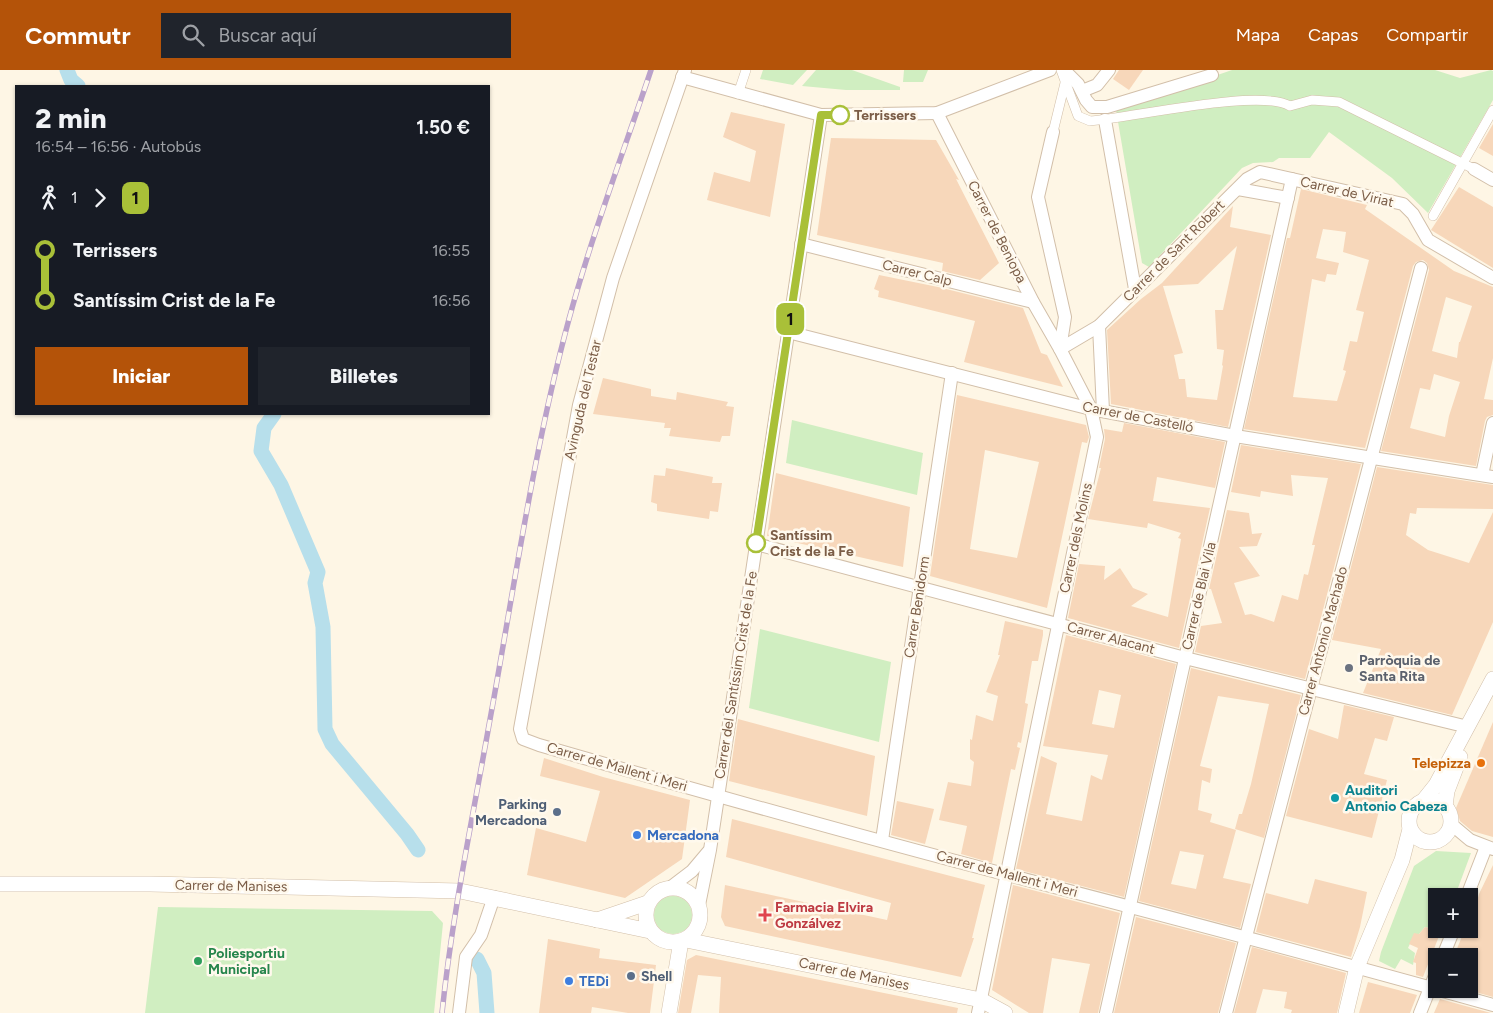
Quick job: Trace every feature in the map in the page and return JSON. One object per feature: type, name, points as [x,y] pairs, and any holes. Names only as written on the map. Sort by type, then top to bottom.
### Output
[{"type":"street","points":[[738,94],[746,70]]},
{"type":"street","points":[[684,74],[738,94],[821,115],[937,113],[1050,70]]},
{"type":"street","points":[[1082,91],[1096,85],[1109,70]]},
{"type":"street","name":"Avinguda del Testar","points":[[523,739],[520,729],[579,405],[614,278],[684,74]]},
{"type":"street","points":[[1064,74],[1078,84],[1092,107],[1107,107],[1212,75]]},
{"type":"street","points":[[1064,74],[1078,116],[1090,121],[1236,100],[1282,102],[1290,106],[1312,100],[1339,102],[1493,180]]},
{"type":"street","points":[[1060,349],[1065,317],[1038,197],[1064,74]]},
{"type":"street","points":[[1433,216],[1468,166],[1493,110]]},
{"type":"street","name":"Carrer de Beniopa","points":[[937,113],[1033,302],[1060,349]]},
{"type":"street","name":"Carrer del Santíssim Crist de la Fe","points":[[699,905],[710,850],[821,115]]},
{"type":"street","points":[[1105,120],[1134,289]]},
{"type":"street","name":"Carrer de Sant Robert","points":[[1060,349],[1099,326],[1134,289],[1247,179],[1260,172],[1292,179]]},
{"type":"street","name":"Carrer de Blai Vila","points":[[1106,1013],[1292,179]]},
{"type":"street","name":"Carrer de Viriat","points":[[1292,179],[1403,204],[1413,214],[1428,240],[1493,278]]},
{"type":"street","points":[[1238,188],[1288,198]]},
{"type":"street","name":"Carrer Calp","points":[[801,244],[1033,302]]},
{"type":"street","name":"Carrer Antonio Machado","points":[[1226,1013],[1421,268]]},
{"type":"street","name":"Carrer dels Molins","points":[[979,1006],[1097,438],[1099,326]]},
{"type":"street","name":"Carrer de Castelló","points":[[788,332],[1097,410],[1235,436],[1488,476]]},
{"type":"street","name":"Carrer dels Molins","points":[[1060,349],[1097,410]]},
{"type":"street","name":"Carrer Benidorm","points":[[882,840],[952,373]]},
{"type":"street","points":[[1488,476],[1493,423]]},
{"type":"street","name":"Carrer Alacant","points":[[756,544],[1185,658],[1311,687],[1468,727]]},
{"type":"street","points":[[1346,1013],[1357,967],[1402,860],[1410,829],[1409,817],[1414,806],[1424,800],[1436,785],[1493,681]]},
{"type":"street","points":[[1445,806],[1447,791],[1484,698]]},
{"type":"street","name":"Carrer de Mallent i Meri","points":[[523,739],[718,796],[1428,987]]},
{"type":"street","points":[[1402,860],[1429,842],[1439,840],[1447,834],[1451,824],[1450,814],[1445,806],[1435,800],[1424,800]]},
{"type":"street","points":[[1451,824],[1470,840],[1490,848],[1471,888]]},
{"type":"street","points":[[1410,829],[1417,838],[1429,842]]},
{"type":"street","points":[[671,887],[688,891],[699,905],[700,922],[695,932],[684,940],[662,941],[650,931],[645,918],[648,903],[657,891],[671,887],[692,871],[710,850]]},
{"type":"street","name":"Carrer de Manises","points":[[1,884],[160,884],[460,891],[650,931]]},
{"type":"street","points":[[459,1013],[466,958],[481,935],[494,897]]},
{"type":"street","points":[[596,921],[648,903]]},
{"type":"street","name":"Carrer de Manises","points":[[700,922],[712,936],[728,947]]},
{"type":"street","points":[[669,1013],[684,940]]},
{"type":"street","name":"Carrer de Manises","points":[[684,940],[728,947],[1005,1013]]},
{"type":"street","points":[[1420,1013],[1428,993]]},
{"type":"street","name":"Carrer de Mallent i Meri","points":[[1467,998],[1493,1005]]},
{"type":"green space","points":[[763,70],[807,70],[793,85],[760,79]]},
{"type":"green space","points":[[816,70],[852,70],[900,87],[900,90],[846,90],[802,86]]},
{"type":"green space","points":[[904,70],[928,70],[923,82],[903,82]]},
{"type":"green space","points":[[1232,70],[1435,70],[1460,78],[1491,70],[1493,71],[1493,100],[1428,213],[1392,178],[1329,132],[1310,158],[1279,158],[1273,162],[1253,163],[1242,168],[1149,267],[1142,263],[1116,110]]},
{"type":"green space","points":[[792,420],[923,453],[917,495],[786,463]]},
{"type":"green space","points":[[760,629],[891,662],[879,742],[749,708]]},
{"type":"green space","points":[[1436,851],[1471,853],[1458,888],[1428,888],[1428,928],[1425,927],[1419,934],[1414,935],[1408,948],[1415,953],[1413,965],[1401,959],[1395,969],[1379,961],[1414,866]]},
{"type":"green space","points":[[673,896],[686,902],[692,915],[686,928],[673,934],[660,928],[654,915],[660,902]]},
{"type":"green space","points":[[158,907],[432,911],[443,923],[434,1013],[145,1013]]},
{"type":"building","points":[[1119,70],[1143,70],[1129,90],[1113,79]]},
{"type":"building","points":[[731,112],[785,124],[770,217],[707,200],[714,172],[750,182],[756,151],[723,137]]},
{"type":"building","points":[[1493,124],[1493,156],[1479,148]]},
{"type":"building","points":[[831,138],[936,140],[959,180],[956,179],[999,263],[980,280],[942,271],[943,263],[817,235]]},
{"type":"building","points":[[1459,187],[1493,207],[1493,268],[1431,230]]},
{"type":"building","points":[[1301,189],[1367,205],[1365,209],[1454,271],[1493,287],[1493,358],[1484,399],[1493,400],[1493,415],[1487,417],[1485,421],[1476,466],[1381,451],[1429,270],[1427,263],[1423,260],[1416,262],[1413,266],[1365,448],[1244,429],[1287,238],[1290,238]],"holes":[[[1323,229],[1346,232],[1343,252],[1369,260],[1356,310],[1364,312],[1357,342],[1350,341],[1343,370],[1346,371],[1337,401],[1293,397],[1312,279],[1325,282],[1327,274],[1336,275],[1339,263],[1316,258]],[[1446,297],[1472,306],[1459,342],[1457,358],[1432,351]],[[1434,374],[1460,382],[1449,416],[1445,437],[1410,428],[1420,388],[1430,390]]]},
{"type":"building","points":[[1233,206],[1230,227],[1271,235],[1228,427],[1111,404],[1107,330],[1162,283]],"holes":[[[1237,246],[1223,310],[1215,310],[1217,349],[1224,350],[1217,400],[1187,397],[1185,379],[1179,379],[1174,355],[1183,353],[1163,286],[1198,284]]]},
{"type":"building","points":[[879,275],[1023,308],[1041,353],[1047,355],[1063,387],[964,362],[975,321],[878,297],[879,291],[874,289]]},
{"type":"building","points":[[603,378],[651,389],[651,396],[676,400],[677,392],[728,402],[726,406],[734,407],[730,436],[722,436],[720,442],[669,436],[671,428],[664,428],[665,423],[593,414]]},
{"type":"building","points":[[957,395],[1086,425],[1089,437],[1087,443],[1082,442],[1047,608],[930,576]],"holes":[[[985,450],[1039,462],[1017,558],[970,549]]]},
{"type":"building","points":[[1124,423],[1225,442],[1215,488],[1157,477],[1153,501],[1210,508],[1179,648],[1068,618],[1079,564],[1105,566],[1104,580],[1120,568],[1133,588],[1148,594],[1131,606],[1168,617],[1181,539],[1178,538],[1181,533],[1148,523],[1147,528],[1088,519],[1101,468],[1099,468],[1105,439],[1104,429],[1122,432]]},
{"type":"building","points":[[1241,445],[1361,464],[1305,679],[1195,652],[1201,626],[1222,623],[1211,589],[1209,589],[1227,510],[1249,513],[1252,534],[1262,533],[1257,546],[1239,547],[1260,576],[1234,583],[1245,615],[1251,614],[1274,622],[1282,595],[1298,600],[1304,574],[1308,575],[1315,545],[1312,545],[1328,478],[1291,475],[1293,496],[1261,491],[1260,497],[1231,492]]},
{"type":"building","points":[[1377,467],[1493,485],[1493,509],[1417,508],[1416,514],[1410,513],[1406,535],[1428,550],[1469,563],[1493,512],[1493,622],[1452,715],[1363,693],[1381,649],[1332,640]]},
{"type":"building","points":[[666,468],[713,477],[712,483],[722,483],[718,512],[710,511],[709,519],[657,511],[657,504],[651,502],[654,475],[665,476]]},
{"type":"building","points":[[776,473],[910,507],[903,567],[767,536]]},
{"type":"building","points":[[1005,621],[1043,630],[1043,635],[1038,661],[1032,661],[1025,703],[1028,704],[1021,743],[1018,742],[1017,747],[1020,748],[1015,770],[1011,769],[992,863],[961,854],[967,826],[939,820],[948,782],[971,786],[974,762],[970,759],[970,739],[972,740],[976,715],[993,721],[998,696],[986,692],[1000,655],[998,655]]},
{"type":"building","points":[[1066,635],[1176,664],[1124,897],[1016,869],[1041,756],[1057,763],[1046,814],[1082,821],[1091,775],[1102,780],[1108,755],[1043,746]],"holes":[[[1099,690],[1121,695],[1114,728],[1092,724]]]},
{"type":"building","points":[[1191,668],[1301,695],[1264,838],[1235,829],[1239,814],[1242,814],[1251,784],[1269,704],[1218,696],[1200,766],[1212,769],[1210,783],[1202,780],[1198,810],[1212,814],[1210,822],[1236,830],[1223,878],[1251,884],[1240,928],[1139,901]],"holes":[[[1180,851],[1204,855],[1196,889],[1171,884]]]},
{"type":"building","name":"Auditori Antonio Cabeza","points":[[1344,705],[1394,717],[1387,741],[1375,738],[1364,774],[1387,780],[1372,838],[1286,816],[1309,729],[1338,739]]},
{"type":"building","points":[[738,719],[875,756],[867,816],[729,781]]},
{"type":"building","points":[[1493,722],[1493,837],[1472,831],[1460,821],[1456,808]]},
{"type":"building","name":"Mercadona","points":[[544,758],[603,777],[690,800],[682,859],[625,898],[527,875],[536,828],[586,842],[600,791],[540,776]]},
{"type":"building","points":[[897,801],[934,809],[925,844],[891,835]]},
{"type":"building","points":[[732,819],[985,885],[972,938],[974,938],[961,977],[725,926],[721,917],[725,885],[887,920],[891,903],[726,857]]},
{"type":"building","points":[[1493,865],[1493,997],[1478,993],[1478,948],[1457,948],[1461,938],[1478,938],[1479,894]]},
{"type":"building","points":[[1315,879],[1367,892],[1360,927],[1351,957],[1256,932],[1266,893],[1308,904]]},
{"type":"building","points":[[1013,885],[1120,913],[1098,1013],[1079,1013],[1090,964],[1052,958],[1043,1013],[1029,1013],[992,990]]},
{"type":"building","points":[[1136,917],[1236,943],[1218,1013],[1114,1013]]},
{"type":"building","points":[[1425,927],[1428,928],[1428,938],[1438,938],[1434,948],[1428,948],[1428,964],[1423,977],[1416,975],[1416,963],[1413,962],[1418,948],[1409,944],[1414,933],[1419,934]]},
{"type":"building","points":[[548,939],[600,949],[599,958],[656,965],[650,1013],[628,1013],[592,1007],[591,1013],[539,1013]]},
{"type":"building","points":[[1252,947],[1346,973],[1337,1013],[1291,1013],[1292,1010],[1284,1008],[1287,992],[1263,989],[1256,1013],[1234,1013]]},
{"type":"building","points":[[696,955],[958,1008],[957,1013],[719,1013],[721,977],[698,975],[691,1013],[678,1013],[687,960]]},
{"type":"building","points":[[1368,982],[1417,995],[1410,1013],[1359,1013]]},
{"type":"building","points":[[1440,999],[1491,1013],[1434,1013]]},
{"type":"waterway","points":[[67,70],[71,80],[77,85]]},
{"type":"waterway","points":[[273,415],[264,428],[261,451],[281,485],[318,572],[315,583],[323,627],[325,729],[332,744],[407,834],[418,850]]},
{"type":"waterway","points":[[477,959],[484,973],[487,1013]]},
{"type":"railway","points":[[442,1013],[463,869],[534,470],[556,369],[578,288],[598,225],[651,70]]},
{"type":"bus line","name":"1","points":[[756,543],[821,115],[840,115]]},
{"type":"place","name":"Terrissers","points":[[840,115]]},
{"type":"place","name":"Santíssim Crist de la Fe","points":[[756,543]]},
{"type":"place","name":"Parròquia de Santa Rita","points":[[1349,668]]},
{"type":"place","name":"Telepizza","points":[[1481,763]]},
{"type":"place","name":"Auditori Antonio Cabeza","points":[[1335,798]]},
{"type":"place","name":"Parking Mercadona","points":[[557,812]]},
{"type":"place","name":"Mercadona","points":[[637,835]]},
{"type":"place","name":"Farmacia Elvira Gonzálvez","points":[[765,915]]},
{"type":"place","name":"Poliesportiu Municipal","points":[[198,961]]},
{"type":"place","name":"Shell","points":[[631,976]]},
{"type":"place","name":"TEDi","points":[[569,981]]}]
